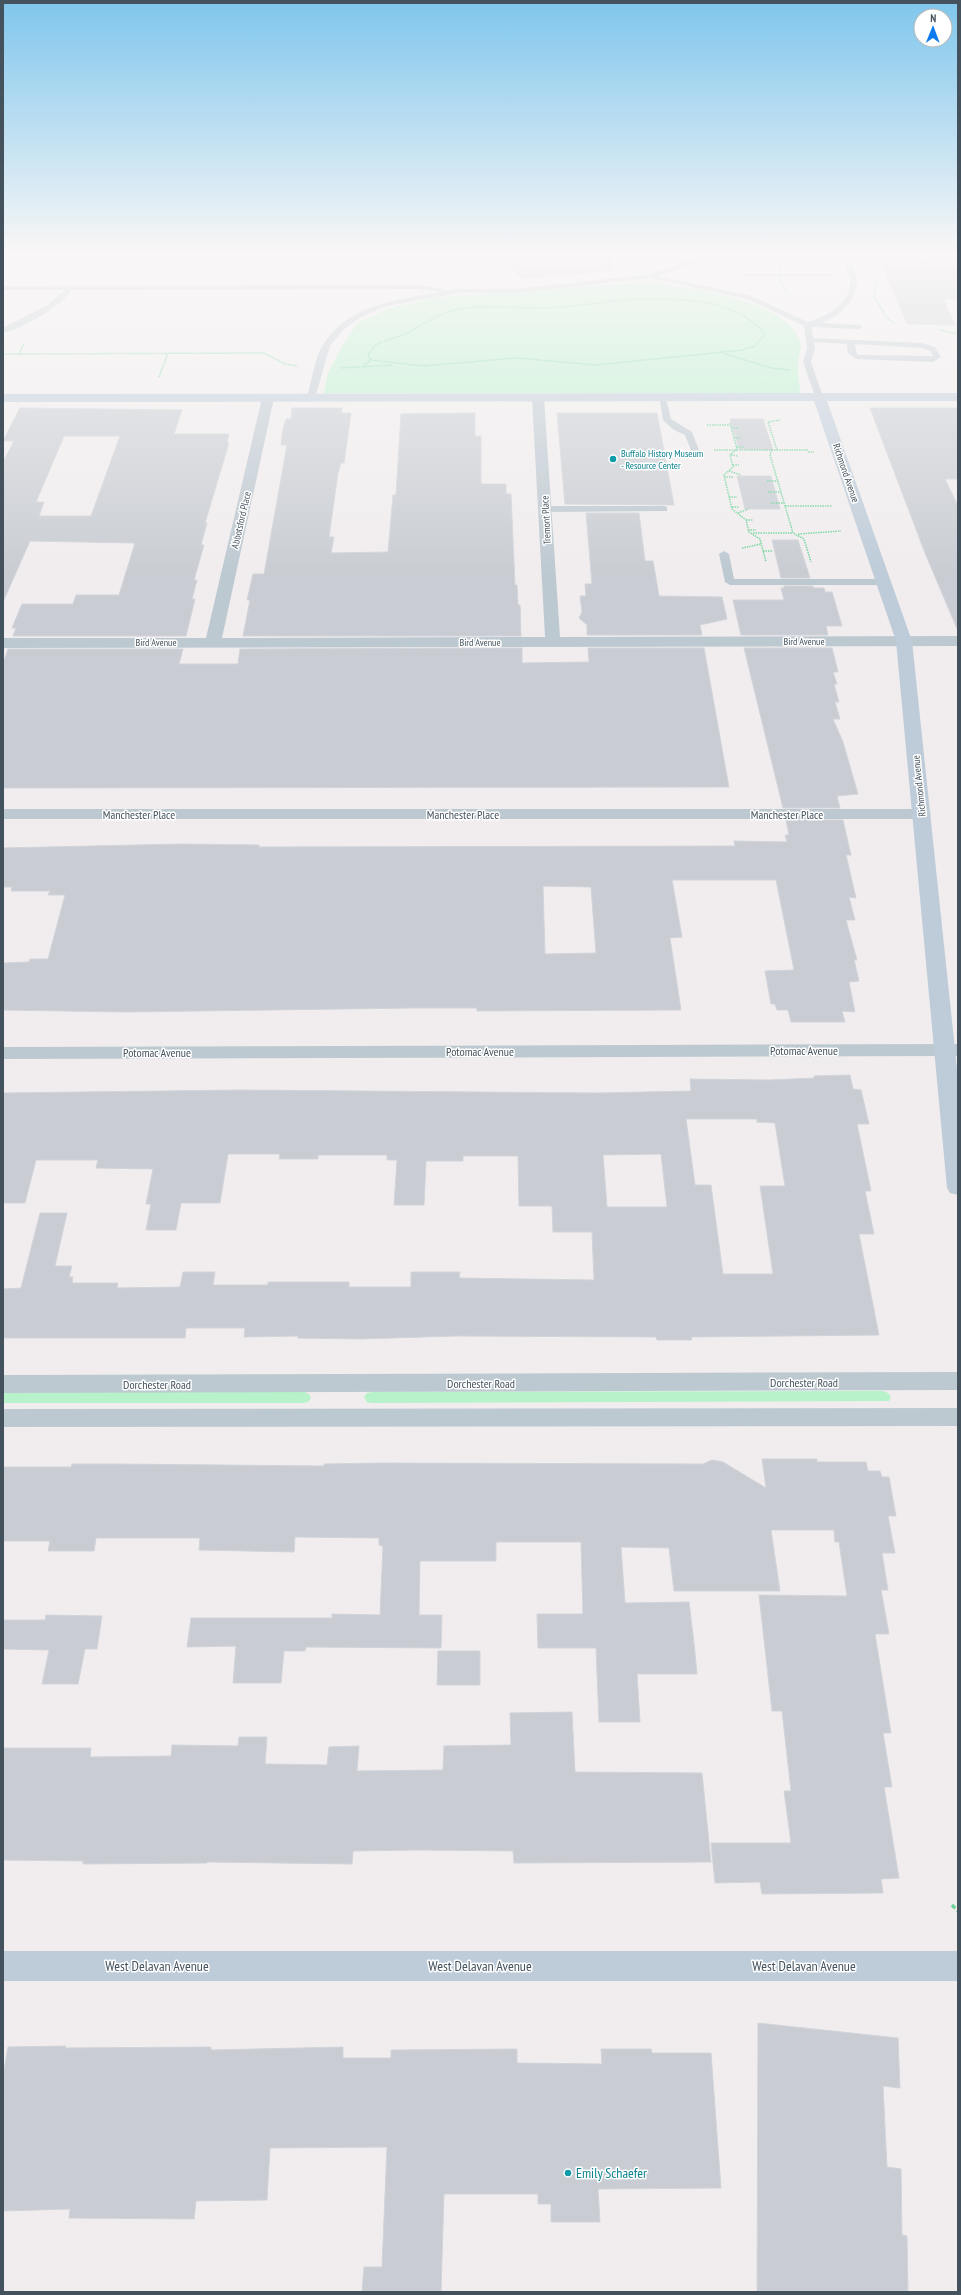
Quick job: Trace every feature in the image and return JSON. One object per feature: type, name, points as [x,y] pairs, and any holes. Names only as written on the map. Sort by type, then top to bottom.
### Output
[{"type":"street","points":[[3,398],[958,397]]},
{"type":"street","name":"Abbotsford Place","points":[[213,642],[268,398]]},
{"type":"street","name":"Tremont Place","points":[[538,398],[553,642]]},
{"type":"street","name":"Richmond Avenue","points":[[819,398],[904,641],[922,814],[951,1050],[958,1188]]},
{"type":"street","name":"Bird Avenue","points":[[3,643],[958,641]]},
{"type":"street","name":"Manchester Place","points":[[3,814],[922,814]]},
{"type":"street","name":"Potomac Avenue","points":[[3,1053],[951,1050]]},
{"type":"street","name":"Dorchester Road","points":[[3,1384],[958,1381]]},
{"type":"street","points":[[331,1417],[334,1383]]},
{"type":"street","points":[[3,1418],[958,1417]]},
{"type":"street","name":"West Delavan Avenue","points":[[3,1966],[958,1966]]},
{"type":"lane","points":[[311,398],[322,359]]},
{"type":"lane","points":[[808,359],[807,362],[819,398]]},
{"type":"lane","points":[[902,359],[934,359]]},
{"type":"lane","points":[[662,398],[666,420],[689,434],[696,453]]},
{"type":"lane","points":[[545,509],[664,509]]},
{"type":"lane","points":[[724,554],[730,582],[884,582]]},
{"type":"path","points":[[158,380],[166,359]]},
{"type":"path","points":[[276,359],[285,364],[302,367]]},
{"type":"path","points":[[338,368],[363,366],[447,365],[505,359]]},
{"type":"path","points":[[529,359],[597,365],[663,359]]},
{"type":"path","points":[[746,359],[758,365],[791,370]]},
{"type":"path","points":[[363,366],[371,360],[400,365]]},
{"type":"path","points":[[777,450],[768,422],[786,420]]},
{"type":"path","points":[[730,423],[736,449]]},
{"type":"path","points":[[731,428],[739,428]]},
{"type":"path","points":[[734,438],[741,438]]},
{"type":"path","points":[[730,456],[736,449],[744,447]]},
{"type":"path","points":[[721,450],[808,450]]},
{"type":"path","points":[[772,450],[770,453],[774,470],[793,533]]},
{"type":"path","points":[[730,456],[738,456]]},
{"type":"path","points":[[730,456],[733,465]]},
{"type":"path","points":[[767,460],[772,460]]},
{"type":"path","points":[[733,465],[739,465]]},
{"type":"path","points":[[733,465],[724,477],[732,507],[746,520],[748,530],[760,539],[766,564]]},
{"type":"path","points":[[728,471],[741,475]]},
{"type":"path","points":[[724,477],[733,476]]},
{"type":"path","points":[[766,481],[778,481]]},
{"type":"path","points":[[768,492],[781,492]]},
{"type":"path","points":[[729,497],[737,497]]},
{"type":"path","points":[[771,503],[784,503]]},
{"type":"path","points":[[785,506],[827,506]]},
{"type":"path","points":[[732,507],[739,507]]},
{"type":"path","points":[[738,513],[748,509]]},
{"type":"path","points":[[782,514],[787,514]]},
{"type":"path","points":[[746,520],[753,520]]},
{"type":"path","points":[[785,525],[790,525]]},
{"type":"path","points":[[748,530],[756,530]]},
{"type":"path","points":[[753,534],[798,534],[835,531]]},
{"type":"path","points":[[798,534],[804,539],[811,564]]},
{"type":"path","points":[[740,548],[761,544]]},
{"type":"path","points":[[801,545],[806,545]]},
{"type":"path","points":[[763,551],[772,551]]},
{"type":"path","points":[[952,1905],[958,1911]]},
{"type":"green space","points":[[335,359],[798,359],[800,393],[324,393],[328,373]]},
{"type":"green space","points":[[883,1391],[888,1393],[891,1397],[889,1401],[371,1403],[367,1402],[364,1397],[367,1393],[372,1392]]},
{"type":"green space","points":[[3,1392],[304,1392],[309,1394],[311,1398],[308,1402],[303,1403],[3,1403]]},
{"type":"building","points":[[20,408],[182,410],[174,434],[229,434],[227,443],[229,443],[205,523],[207,523],[201,545],[204,545],[194,580],[197,580],[192,599],[195,599],[186,636],[13,636],[16,628],[12,628],[22,604],[73,604],[76,595],[119,595],[135,543],[30,541],[3,602],[3,462],[14,441],[3,441]],"holes":[[[64,436],[120,436],[91,516],[39,516],[44,502],[36,502]]]},
{"type":"building","points":[[292,408],[342,408],[341,413],[351,413],[344,463],[341,463],[338,473],[329,537],[334,537],[331,553],[388,552],[393,495],[396,495],[401,414],[475,413],[475,436],[481,436],[481,484],[506,484],[506,494],[511,494],[515,585],[517,585],[518,605],[520,605],[521,636],[243,636],[250,600],[247,600],[253,574],[264,574],[287,445],[281,445],[283,429],[286,419],[291,419]]},
{"type":"building","points":[[870,408],[958,408],[958,479],[945,479],[958,506],[958,631],[925,553]]},
{"type":"building","name":"Buffalo History Museum - Resource Center","points":[[557,413],[657,413],[674,505],[565,504]]},
{"type":"building","points":[[730,419],[763,419],[773,450],[739,449]]},
{"type":"building","points":[[737,476],[771,476],[780,509],[745,509]]},
{"type":"building","points":[[586,513],[639,513],[645,561],[653,561],[659,596],[722,597],[727,619],[700,625],[702,635],[587,635],[587,625],[579,618],[582,612],[580,596],[586,596],[585,584],[592,584]]},
{"type":"building","points":[[772,540],[798,540],[810,578],[781,578]]},
{"type":"building","points":[[784,586],[813,586],[813,588],[824,588],[825,592],[832,592],[842,626],[826,626],[828,635],[741,635],[733,600],[784,600],[781,588],[784,588]]},
{"type":"building","points":[[522,648],[522,663],[589,662],[588,648],[704,648],[729,787],[3,788],[3,664],[8,649],[183,649],[179,664],[238,664],[240,649]]},
{"type":"building","points":[[744,648],[832,648],[838,672],[833,672],[837,684],[834,684],[839,702],[835,702],[840,719],[833,719],[843,742],[858,794],[837,796],[840,808],[783,808]]},
{"type":"building","points":[[786,820],[843,820],[851,855],[846,855],[856,898],[849,897],[855,920],[846,920],[857,960],[854,960],[859,981],[849,982],[855,1012],[842,1011],[845,1022],[791,1022],[788,1010],[777,1010],[775,1004],[771,1004],[765,971],[794,970],[776,880],[672,880],[682,937],[670,938],[681,1010],[477,1011],[477,1008],[413,1008],[126,1012],[3,1010],[3,963],[29,962],[30,959],[48,959],[65,895],[48,895],[50,891],[11,891],[12,887],[3,887],[3,848],[181,844],[259,845],[259,847],[735,846],[734,841],[787,842],[785,835],[789,835]],"holes":[[[543,886],[591,887],[596,953],[545,954]]]},
{"type":"building","points":[[850,1075],[853,1089],[861,1090],[869,1124],[857,1124],[871,1191],[865,1191],[874,1234],[859,1234],[879,1335],[691,1337],[692,1340],[657,1340],[656,1337],[455,1336],[360,1339],[298,1338],[298,1336],[244,1337],[245,1328],[186,1328],[185,1338],[3,1338],[3,1289],[21,1288],[40,1213],[67,1213],[55,1266],[72,1266],[69,1277],[73,1277],[72,1283],[118,1283],[117,1288],[180,1287],[183,1272],[215,1272],[213,1285],[268,1285],[268,1282],[349,1282],[349,1287],[411,1287],[411,1272],[460,1272],[459,1278],[594,1280],[592,1232],[553,1232],[552,1206],[519,1206],[518,1156],[463,1156],[463,1161],[426,1161],[424,1205],[394,1205],[397,1160],[387,1160],[387,1155],[318,1155],[318,1159],[279,1159],[280,1154],[228,1154],[220,1203],[181,1203],[176,1230],[146,1230],[151,1204],[146,1204],[153,1169],[96,1168],[98,1160],[36,1160],[25,1203],[3,1203],[3,1093],[240,1090],[598,1093],[691,1091],[690,1079],[770,1080],[814,1078],[814,1076]],"holes":[[[686,1119],[757,1119],[757,1122],[775,1123],[785,1186],[760,1186],[773,1274],[723,1274],[711,1185],[695,1185]],[[661,1154],[667,1207],[607,1207],[603,1155]]]},
{"type":"building","points":[[762,1459],[817,1459],[817,1462],[866,1462],[868,1471],[880,1471],[882,1477],[889,1477],[896,1516],[888,1516],[895,1553],[882,1553],[888,1590],[881,1590],[889,1634],[875,1634],[891,1733],[883,1733],[892,1787],[884,1787],[899,1878],[881,1879],[883,1893],[762,1894],[760,1882],[715,1883],[711,1843],[791,1843],[784,1791],[791,1791],[782,1711],[772,1711],[759,1595],[847,1596],[839,1542],[835,1542],[834,1530],[771,1530],[780,1591],[674,1591],[669,1548],[621,1547],[625,1603],[689,1602],[694,1643],[697,1674],[637,1674],[640,1722],[599,1722],[596,1648],[538,1648],[537,1614],[583,1614],[581,1542],[496,1542],[496,1561],[420,1561],[419,1615],[442,1615],[441,1648],[306,1647],[305,1651],[284,1651],[281,1683],[233,1683],[236,1646],[187,1647],[191,1618],[332,1618],[332,1614],[380,1615],[383,1546],[379,1545],[379,1538],[295,1537],[294,1552],[199,1550],[200,1538],[96,1538],[94,1551],[48,1551],[50,1541],[3,1541],[3,1467],[71,1467],[72,1464],[324,1466],[324,1464],[383,1463],[703,1464],[712,1460],[723,1462],[766,1488]]},
{"type":"building","points":[[46,1615],[102,1616],[97,1649],[85,1649],[78,1684],[42,1684],[49,1650],[3,1649],[3,1620],[45,1620]]},
{"type":"building","points":[[438,1651],[480,1651],[480,1685],[437,1685]]},
{"type":"building","points":[[572,1712],[575,1772],[702,1773],[711,1862],[514,1863],[513,1851],[418,1850],[353,1851],[352,1864],[207,1862],[83,1864],[83,1861],[3,1860],[3,1748],[91,1748],[90,1757],[171,1756],[172,1745],[238,1746],[239,1737],[267,1737],[265,1764],[327,1765],[329,1747],[359,1746],[357,1771],[443,1770],[444,1746],[511,1745],[510,1713]]},
{"type":"building","points":[[758,2023],[898,2038],[900,2088],[883,2086],[887,2167],[901,2169],[902,2235],[907,2236],[908,2292],[757,2292]]},
{"type":"building","points":[[66,2046],[65,2048],[211,2047],[211,2050],[343,2047],[343,2058],[391,2058],[391,2050],[517,2049],[517,2063],[602,2064],[601,2049],[651,2049],[652,2053],[711,2053],[721,2188],[598,2189],[600,2222],[551,2222],[551,2204],[538,2204],[538,2194],[444,2194],[441,2292],[362,2292],[364,2267],[382,2267],[387,2147],[270,2148],[267,2200],[196,2201],[194,2219],[69,2218],[70,2209],[3,2211],[3,2076],[8,2047]]},
{"type":"place","name":"Buffalo History Museum - Resource Center","points":[[613,459]]},
{"type":"place","name":"Emily Schaefer","points":[[568,2173]]}]
